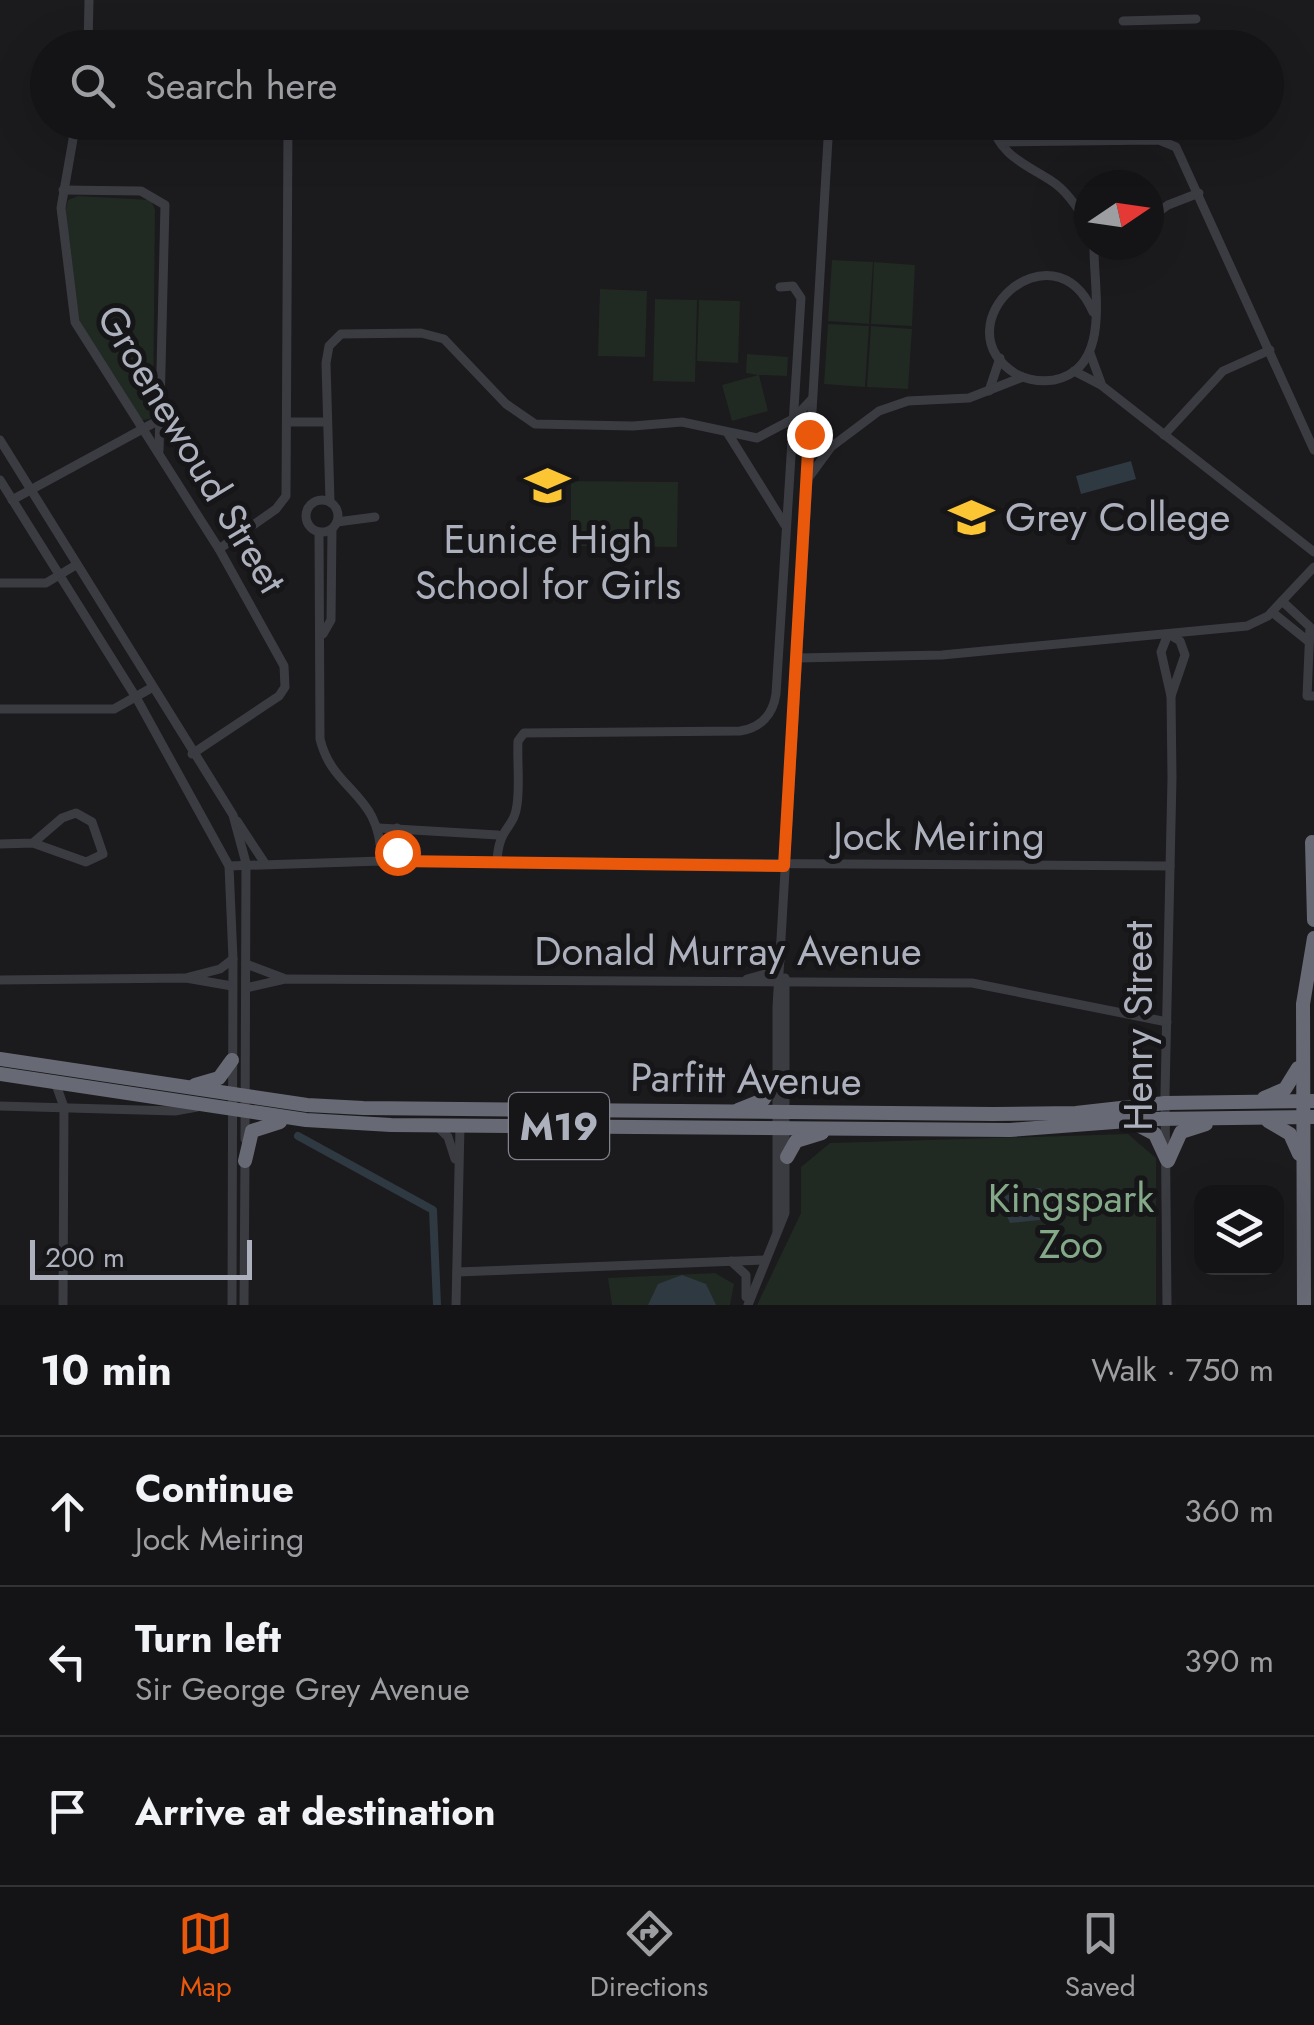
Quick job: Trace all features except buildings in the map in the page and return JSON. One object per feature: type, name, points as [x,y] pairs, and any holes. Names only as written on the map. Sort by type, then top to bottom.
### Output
[{"type":"highway","points":[[1312,842],[1314,920]]},
{"type":"highway","points":[[1306,1305],[1302,1162],[1308,1109],[1302,1054],[1305,977],[1314,938]]},
{"type":"highway","points":[[1250,1110],[1294,1080],[1302,1054]]},
{"type":"highway","name":"Parfitt Avenue","points":[[0,1059],[185,1086],[306,1120],[437,1126],[1076,1113],[1165,1102],[1250,1110],[1308,1109]]},
{"type":"highway","points":[[185,1086],[219,1078],[232,1060]]},
{"type":"highway","name":"Parfitt Avenue","points":[[0,1074],[204,1104],[733,1112],[842,1128],[1010,1130],[1224,1118],[1250,1110]]},
{"type":"highway","points":[[0,1082],[30,1078]]},
{"type":"highway","points":[[733,1112],[763,1100],[776,1081]]},
{"type":"highway","points":[[363,1108],[380,1115],[446,1116],[460,1126]]},
{"type":"highway","points":[[482,1109],[494,1118],[532,1118],[550,1126]]},
{"type":"highway","points":[[1250,1110],[1283,1128],[1302,1162]]},
{"type":"highway","points":[[943,1113],[956,1125],[1010,1130]]},
{"type":"highway","points":[[1168,1161],[1181,1132],[1224,1118]]},
{"type":"highway","points":[[245,1161],[249,1137],[257,1126],[306,1120]]},
{"type":"highway","points":[[1128,1122],[1155,1134],[1168,1161]]},
{"type":"highway","points":[[786,1158],[802,1138],[842,1128]]},
{"type":"highway","points":[[1306,1305],[1314,1296]]},
{"type":"street","points":[[88,30],[89,0]]},
{"type":"street","points":[[1123,21],[1196,18]]},
{"type":"street","name":"Groenewoud Street","points":[[73,140],[63,195],[74,318],[219,549],[280,656],[285,687],[273,702],[192,754]]},
{"type":"street","points":[[219,549],[276,510],[286,496],[288,140]]},
{"type":"street","points":[[777,1230],[784,866],[828,140]]},
{"type":"street","points":[[1001,140],[1015,162],[1057,184],[1074,206]]},
{"type":"street","points":[[1003,142],[1169,142],[1183,157],[1314,450]]},
{"type":"street","points":[[63,195],[78,191],[141,190],[165,205],[159,454]]},
{"type":"street","points":[[1164,208],[1200,194]]},
{"type":"street","points":[[805,486],[822,457],[879,411],[908,401],[969,398],[1023,377],[1050,381],[1074,371],[1090,353],[1096,333],[1093,260]]},
{"type":"street","points":[[1023,377],[1000,358],[992,338],[992,316],[1009,289],[1038,276],[1070,283],[1093,274]]},
{"type":"street","points":[[1070,283],[1093,312]]},
{"type":"street","points":[[498,863],[498,836],[514,818],[518,804],[518,741],[524,733],[740,731],[757,726],[771,713],[801,298],[798,289],[780,286]]},
{"type":"street","points":[[323,634],[331,620],[334,526],[326,481],[326,363],[332,340],[341,334],[421,333],[452,345],[506,404],[535,424],[633,426],[682,422],[757,438],[794,419],[812,399]]},
{"type":"street","points":[[1164,435],[1223,371],[1270,350]]},
{"type":"street","points":[[1090,353],[1101,385]]},
{"type":"street","points":[[989,391],[1000,358]]},
{"type":"street","points":[[1074,371],[1101,385],[1314,552]]},
{"type":"street","points":[[12,500],[140,427],[161,419]]},
{"type":"street","points":[[288,422],[326,422]]},
{"type":"street","points":[[726,431],[787,527]]},
{"type":"street","points":[[0,440],[192,754],[264,862]]},
{"type":"street","points":[[0,480],[137,699],[229,866],[232,1060],[245,1161],[244,1305]]},
{"type":"street","points":[[375,516],[357,516],[329,504],[309,507],[306,518],[320,532],[322,746],[332,770],[361,797],[379,828],[381,860]]},
{"type":"street","points":[[320,532],[357,516]]},
{"type":"street","points":[[0,583],[46,584],[76,565]]},
{"type":"street","points":[[798,658],[914,657],[1247,626],[1272,612],[1314,567]]},
{"type":"street","points":[[1282,601],[1310,627],[1310,696]]},
{"type":"street","points":[[1272,612],[1308,641]]},
{"type":"street","points":[[1171,696],[1184,648],[1202,632]]},
{"type":"street","points":[[1168,634],[1184,648]]},
{"type":"street","points":[[1168,634],[1161,652],[1171,696]]},
{"type":"street","points":[[0,709],[109,710],[153,688]]},
{"type":"street","name":"Henry Street","points":[[1168,1305],[1165,1102],[1171,696]]},
{"type":"street","points":[[0,844],[33,844],[86,862],[102,854],[92,822],[76,814],[52,826],[33,844]]},
{"type":"street","points":[[232,1305],[246,988],[246,863],[233,815]]},
{"type":"street","points":[[379,828],[498,836]]},
{"type":"street","points":[[397,828],[397,861]]},
{"type":"street","name":"Jock Meiring","points":[[229,866],[381,860],[1170,866]]},
{"type":"street","points":[[730,982],[768,974],[782,956]]},
{"type":"street","points":[[186,978],[220,969],[233,959]]},
{"type":"street","name":"Donald Murray Avenue","points":[[246,964],[285,979]]},
{"type":"street","points":[[0,980],[186,978],[232,986]]},
{"type":"street","name":"Donald Murray Avenue","points":[[246,988],[285,979],[972,983],[1167,1022]]},
{"type":"street","points":[[762,983],[777,1008]]},
{"type":"street","points":[[747,1305],[785,1213],[786,1158],[776,1081],[777,1008],[782,983]]},
{"type":"street","points":[[55,1082],[64,1107],[64,1305]]},
{"type":"street","name":"Parfitt Avenue","points":[[0,1106],[175,1111],[204,1104]]},
{"type":"street","points":[[437,1126],[448,1137],[456,1166]]},
{"type":"street","points":[[456,1305],[456,1166],[460,1126]]},
{"type":"street","points":[[457,1272],[765,1260]]},
{"type":"street","points":[[730,1261],[746,1275],[747,1305]]},
{"type":"green space","points":[[78,196],[151,200],[155,210],[153,418],[139,421],[75,315],[65,212],[68,200]]},
{"type":"green space","points":[[832,260],[873,262],[869,324],[828,321]]},
{"type":"green space","points":[[874,262],[915,265],[912,326],[871,324]]},
{"type":"green space","points":[[600,289],[647,291],[645,357],[598,356]]},
{"type":"green space","points":[[655,299],[697,300],[695,382],[653,381]]},
{"type":"green space","points":[[699,300],[740,301],[738,363],[697,361]]},
{"type":"green space","points":[[828,324],[869,326],[865,387],[824,384]]},
{"type":"green space","points":[[871,326],[912,329],[908,389],[867,387]]},
{"type":"green space","points":[[747,354],[788,357],[787,376],[759,375],[768,411],[732,421],[722,385],[758,375],[746,373]]},
{"type":"green space","points":[[571,481],[678,482],[677,547],[571,546]]},
{"type":"green space","name":"Kingspark Zoo","points":[[1128,1134],[1156,1158],[1156,1305],[757,1305],[801,1213],[801,1167],[830,1143]]},
{"type":"green space","points":[[715,1273],[734,1284],[730,1305],[612,1305],[608,1278]]},
{"type":"shaded area","points":[[1131,461],[1136,479],[1081,494],[1076,476]]},
{"type":"shaded area","points":[[1023,1188],[1041,1188],[1049,1214],[1040,1220],[1010,1223],[999,1199]]},
{"type":"shaded area","points":[[682,1275],[706,1284],[716,1305],[648,1305],[658,1284]]},
{"type":"waterway","points":[[298,1136],[433,1210],[437,1305]]},
{"type":"place","name":"Eunice High School for Girls","points":[[548,486]]},
{"type":"place","name":"Grey College","points":[[972,517]]},
{"type":"route","points":[[397,852],[397,861],[784,866],[809,434]]}]
